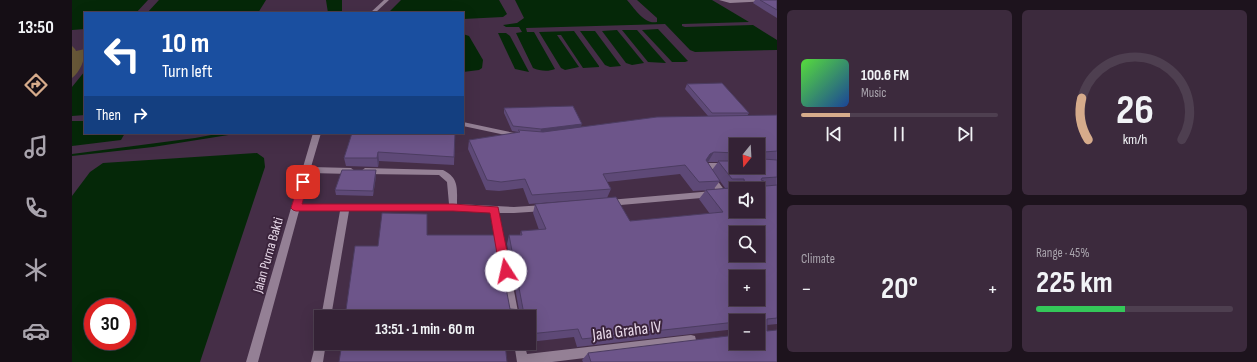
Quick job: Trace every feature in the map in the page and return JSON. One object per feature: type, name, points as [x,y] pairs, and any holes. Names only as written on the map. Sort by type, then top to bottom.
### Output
[{"type":"street","points":[[373,12],[387,0]]},
{"type":"street","points":[[721,0],[730,2],[770,0]]},
{"type":"street","points":[[464,124],[527,137]]},
{"type":"street","name":"Jalan Purna Bakti","points":[[252,362],[317,134]]},
{"type":"street","points":[[599,204],[726,193],[705,169],[708,166],[729,166]]},
{"type":"street","points":[[307,170],[440,172],[449,176],[452,180],[453,207]]},
{"type":"street","points":[[296,208],[453,207],[514,210],[552,207]]},
{"type":"street","points":[[327,310],[346,208]]},
{"type":"street","points":[[494,209],[513,310]]},
{"type":"street","name":"Jala Graha IV","points":[[523,361],[704,339]]},
{"type":"street","points":[[317,362],[319,350]]},
{"type":"street","points":[[521,350],[523,361]]},
{"type":"shaded area","points":[[72,0],[148,0],[137,12],[84,12],[84,29],[72,30]]},
{"type":"shaded area","points":[[159,0],[266,0],[259,12],[148,12]]},
{"type":"shaded area","points":[[326,0],[342,0],[342,12],[328,12]]},
{"type":"shaded area","points":[[401,0],[499,0],[507,14],[503,17],[464,19],[464,12],[389,12]]},
{"type":"shaded area","points":[[515,0],[627,0],[640,15],[648,21],[657,22],[657,18],[637,0],[712,0],[749,22],[682,24],[682,26],[753,25],[777,40],[777,50],[695,52],[690,50],[665,24],[526,28],[527,32],[534,32],[555,69],[550,71],[541,70],[533,68],[516,33],[522,32],[519,27],[506,27],[503,25],[517,23],[524,18]]},
{"type":"shaded area","points":[[658,29],[688,61],[672,62],[642,30]]},
{"type":"shaded area","points":[[617,30],[644,63],[632,65],[626,63],[602,31]]},
{"type":"shaded area","points":[[622,30],[637,30],[666,63],[648,62]]},
{"type":"shaded area","points":[[574,31],[599,67],[583,68],[561,35],[557,35],[579,67],[565,70],[561,68],[539,32]]},
{"type":"shaded area","points":[[580,31],[595,31],[621,66],[610,67],[605,65]]},
{"type":"shaded area","points":[[498,33],[506,33],[510,36],[529,72],[515,69]]},
{"type":"shaded area","points":[[464,34],[469,36],[483,60],[482,68],[479,70],[464,72]]},
{"type":"shaded area","points":[[72,46],[76,51],[84,49],[84,57],[82,65],[72,78]]},
{"type":"shaded area","points":[[84,72],[84,115],[72,116],[72,87]]},
{"type":"shaded area","points":[[72,121],[84,121],[84,134],[124,134],[121,140],[72,146]]},
{"type":"shaded area","points":[[217,134],[235,134],[153,147],[72,156],[72,154]]},
{"type":"shaded area","points":[[257,153],[264,158],[265,167],[200,362],[72,362],[72,196],[90,172],[103,163]]},
{"type":"building","points":[[760,0],[777,0],[777,10]]},
{"type":"building","points":[[722,83],[749,113],[712,113],[687,84]]},
{"type":"building","points":[[573,106],[582,124],[541,129],[513,126],[504,108]]},
{"type":"building","points":[[777,115],[777,151],[765,152],[765,138],[729,138],[729,153],[714,152],[710,154],[706,160],[720,181],[699,182],[685,165],[603,174],[611,189],[532,195],[525,179],[501,182],[487,180],[469,140],[520,132],[518,130],[543,132],[657,117]]},
{"type":"building","points":[[352,134],[455,134],[454,157],[378,152],[377,158],[344,158]]},
{"type":"building","points":[[765,159],[777,160],[777,177],[762,178],[761,180],[764,182],[744,182],[744,179],[732,179],[718,161],[729,161],[729,174],[765,174]]},
{"type":"building","points":[[342,170],[376,170],[373,191],[335,190]]},
{"type":"building","points":[[765,184],[766,186],[777,185],[777,318],[767,319],[767,331],[777,330],[777,362],[591,362],[588,353],[729,336],[729,350],[765,350],[765,314],[729,314],[729,323],[582,339],[578,329],[536,333],[536,310],[522,310],[509,235],[522,235],[521,231],[546,229],[535,204],[616,197],[630,221],[723,212],[706,190],[729,188],[729,218],[765,218]]},
{"type":"building","points":[[382,213],[427,214],[427,235],[496,235],[510,309],[522,310],[346,310],[355,246],[378,246]]},
{"type":"building","points":[[341,350],[506,350],[507,362],[339,362]]},
{"type":"route","points":[[303,182],[296,208],[453,207],[494,209],[506,271]]}]
